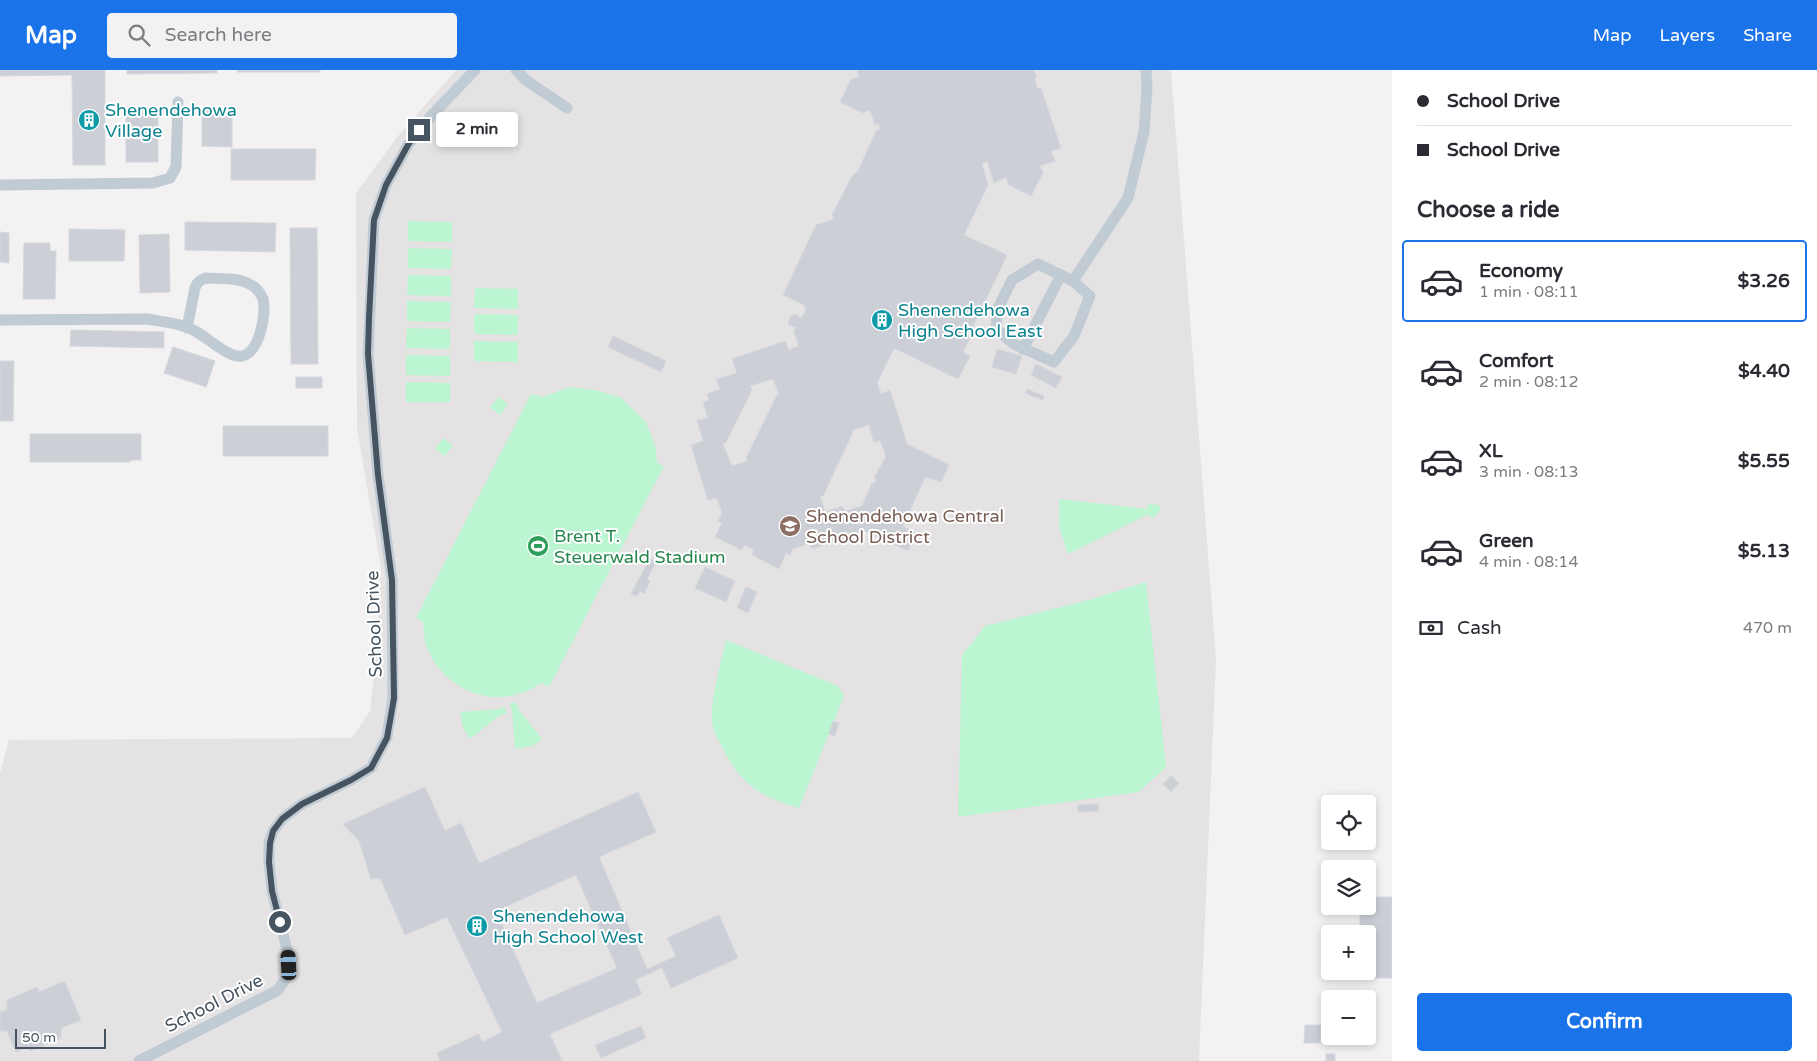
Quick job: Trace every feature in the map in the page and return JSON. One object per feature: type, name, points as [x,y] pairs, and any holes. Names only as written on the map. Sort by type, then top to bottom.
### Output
[{"type":"street","name":"School Drive","points":[[139,1061],[278,990],[286,978],[289,965],[288,953],[272,891],[269,862],[273,831],[282,819],[302,804],[371,768],[387,738],[394,698],[392,580],[378,475],[368,354],[374,220],[386,185],[408,145],[431,116],[475,70]]},
{"type":"street","points":[[516,70],[527,81],[567,108]]},
{"type":"street","points":[[1073,281],[1128,198],[1144,132],[1147,88],[1146,70]]},
{"type":"street","points":[[0,185],[153,183],[170,178],[176,167],[178,102]]},
{"type":"street","points":[[1038,264],[1073,281],[1090,296],[1074,336],[1054,362],[1014,344],[996,329],[997,310],[1012,280],[1038,264]]},
{"type":"street","points":[[1023,349],[1061,275]]},
{"type":"street","points":[[0,320],[147,319],[187,328],[231,355],[244,356],[253,348],[262,329],[264,319],[263,298],[252,285],[241,281],[206,278],[197,283],[195,288],[187,328]]},
{"type":"shaded area","name":"Shenendehowa Central School District","points":[[456,70],[1171,70],[1216,659],[1199,1061],[0,1061],[0,773],[9,740],[352,738],[370,711],[377,647],[381,568],[357,429],[356,193],[398,136]]},
{"type":"green space","points":[[408,221],[452,222],[452,242],[408,241]]},
{"type":"green space","points":[[408,248],[452,249],[451,269],[408,268]]},
{"type":"green space","points":[[408,275],[451,276],[451,296],[407,295]]},
{"type":"green space","points":[[475,288],[518,289],[518,309],[474,308]]},
{"type":"green space","points":[[407,301],[451,302],[450,322],[407,321]]},
{"type":"green space","points":[[474,314],[518,315],[518,335],[474,334]]},
{"type":"green space","points":[[407,328],[450,329],[450,349],[406,348]]},
{"type":"green space","points":[[474,341],[518,342],[518,362],[474,361]]},
{"type":"green space","points":[[406,355],[450,356],[450,376],[406,375]]},
{"type":"green space","points":[[406,382],[450,383],[450,402],[406,402]]},
{"type":"green space","name":"Brent T. Steuerwald Stadium","points":[[569,387],[594,390],[620,397],[646,422],[656,448],[657,463],[664,466],[549,687],[542,683],[525,692],[504,697],[490,697],[477,694],[464,689],[452,681],[433,661],[427,648],[423,622],[416,618],[531,394],[543,397]]},
{"type":"green space","points":[[499,397],[508,405],[500,415],[490,407]]},
{"type":"green space","points":[[444,438],[453,446],[444,456],[435,448]]},
{"type":"green space","points":[[1059,499],[1148,509],[1147,504],[1158,505],[1161,509],[1152,519],[1149,514],[1068,554],[1059,527]]},
{"type":"green space","points":[[1146,582],[1166,767],[1139,792],[958,817],[962,655],[985,626],[1089,600]]},
{"type":"green space","points":[[726,640],[838,686],[844,696],[799,808],[763,794],[745,781],[730,761],[715,733],[712,708]]},
{"type":"green space","points":[[516,702],[518,709],[542,739],[532,746],[515,749],[510,704]]},
{"type":"green space","points":[[505,707],[507,714],[500,715],[470,739],[463,728],[460,712]]},
{"type":"building","name":"Shenendehowa Village","points":[[0,70],[105,70],[105,165],[73,165],[72,75],[0,76]]},
{"type":"building","points":[[127,70],[217,70],[217,73],[127,74]]},
{"type":"building","points":[[237,70],[320,70],[320,72],[237,72]]},
{"type":"building","name":"Shenendehowa High School East","points":[[857,70],[1034,70],[1037,77],[1034,78],[1038,89],[1041,88],[1061,148],[1051,151],[1055,161],[1040,166],[1043,173],[1031,196],[1009,185],[1006,177],[994,183],[987,161],[982,164],[988,185],[964,235],[1007,255],[963,352],[970,356],[958,379],[894,348],[877,383],[881,394],[890,390],[907,444],[949,465],[941,482],[925,477],[903,527],[916,533],[908,551],[865,531],[812,549],[810,543],[793,549],[790,555],[786,553],[779,569],[752,555],[754,549],[744,545],[742,550],[715,537],[722,523],[718,521],[722,513],[717,498],[708,500],[691,445],[703,441],[697,420],[708,418],[703,402],[709,400],[707,394],[720,389],[716,379],[737,373],[732,359],[785,341],[789,350],[799,346],[794,332],[796,327],[789,325],[788,321],[795,314],[801,318],[806,310],[804,305],[783,295],[816,225],[834,219],[832,215],[852,176],[858,171],[876,131],[880,129],[879,124],[875,125],[870,110],[863,113],[840,102],[851,79],[859,77]],"holes":[[[773,379],[779,394],[746,458],[747,461],[732,466],[723,444],[726,442],[752,390],[750,386]],[[869,425],[874,443],[880,440],[886,456],[874,478],[877,479],[874,484],[872,483],[862,506],[845,511],[842,506],[825,512],[820,496],[823,496],[853,432],[852,430]]]},
{"type":"building","points":[[126,107],[158,107],[158,162],[126,162]]},
{"type":"building","points":[[202,109],[232,109],[232,147],[202,146]]},
{"type":"building","points":[[231,149],[316,149],[315,180],[231,180]]},
{"type":"building","points":[[185,222],[276,223],[275,252],[185,250]]},
{"type":"building","points":[[290,228],[317,228],[318,364],[291,364]]},
{"type":"building","points":[[69,229],[125,230],[124,261],[69,261]]},
{"type":"building","points":[[0,232],[9,233],[9,263],[0,262]]},
{"type":"building","points":[[169,234],[170,292],[140,293],[139,235]]},
{"type":"building","points":[[24,243],[50,243],[50,251],[56,251],[55,299],[23,299]]},
{"type":"building","points":[[71,330],[164,332],[164,348],[70,346]]},
{"type":"building","points":[[613,336],[666,361],[661,372],[608,347]]},
{"type":"building","points":[[173,347],[215,361],[206,387],[164,373]]},
{"type":"building","points":[[997,349],[1022,356],[1016,374],[992,367]]},
{"type":"building","points":[[0,361],[14,361],[13,421],[0,421]]},
{"type":"building","points":[[1036,364],[1062,377],[1056,388],[1031,375]]},
{"type":"building","points":[[296,377],[322,377],[322,388],[296,388]]},
{"type":"building","points":[[1027,389],[1044,396],[1043,400],[1025,393]]},
{"type":"building","points":[[223,426],[328,426],[328,456],[223,456]]},
{"type":"building","points":[[30,434],[141,434],[141,460],[131,460],[130,462],[30,462]]},
{"type":"building","points":[[650,558],[656,562],[647,579],[650,581],[644,594],[640,591],[637,596],[631,594]]},
{"type":"building","points":[[705,567],[735,581],[726,602],[695,588]]},
{"type":"building","points":[[746,587],[757,592],[748,613],[737,608]]},
{"type":"building","points":[[833,721],[839,723],[835,736],[829,734]]},
{"type":"building","points":[[1171,776],[1179,783],[1171,792],[1163,784]]},
{"type":"building","name":"Shenendehowa High School West","points":[[425,787],[445,831],[461,823],[479,863],[638,792],[656,832],[599,857],[647,969],[676,956],[667,938],[719,915],[738,958],[671,988],[662,968],[635,980],[642,994],[550,1034],[562,1061],[440,1061],[437,1053],[479,1034],[482,1042],[502,1032],[447,917],[405,935],[380,878],[371,879],[359,841],[343,824]],"holes":[[[576,875],[617,968],[537,1003],[496,911]]]},
{"type":"building","points":[[1099,804],[1099,811],[1078,812],[1078,805]]},
{"type":"building","points":[[1376,897],[1392,897],[1392,978],[1376,978],[1376,925],[1360,925],[1360,915],[1376,915]]},
{"type":"building","points":[[65,982],[81,1020],[61,1028],[61,1038],[30,1051],[28,1047],[16,1052],[7,1031],[0,1031],[0,1012],[7,1010],[7,1000],[37,987],[39,992]]},
{"type":"building","points":[[1305,1025],[1321,1025],[1320,1043],[1304,1043]]},
{"type":"building","points":[[641,1026],[646,1038],[601,1058],[595,1045]]},
{"type":"building","points":[[1326,1054],[1335,1054],[1335,1061],[1326,1061]]},
{"type":"place","name":"Shenendehowa Village","points":[[89,120]]},
{"type":"place","name":"Shenendehowa High School East","points":[[882,320]]},
{"type":"place","name":"Shenendehowa Central School District","points":[[790,526]]},
{"type":"place","name":"Brent T. Steuerwald Stadium","points":[[538,546]]},
{"type":"place","name":"Shenendehowa High School West","points":[[477,926]]},
{"type":"route","points":[[280,922],[272,891],[269,862],[273,831],[282,819],[302,804],[371,768],[387,738],[394,698],[392,580],[378,475],[368,354],[374,220],[386,185],[408,145],[419,130]]}]
